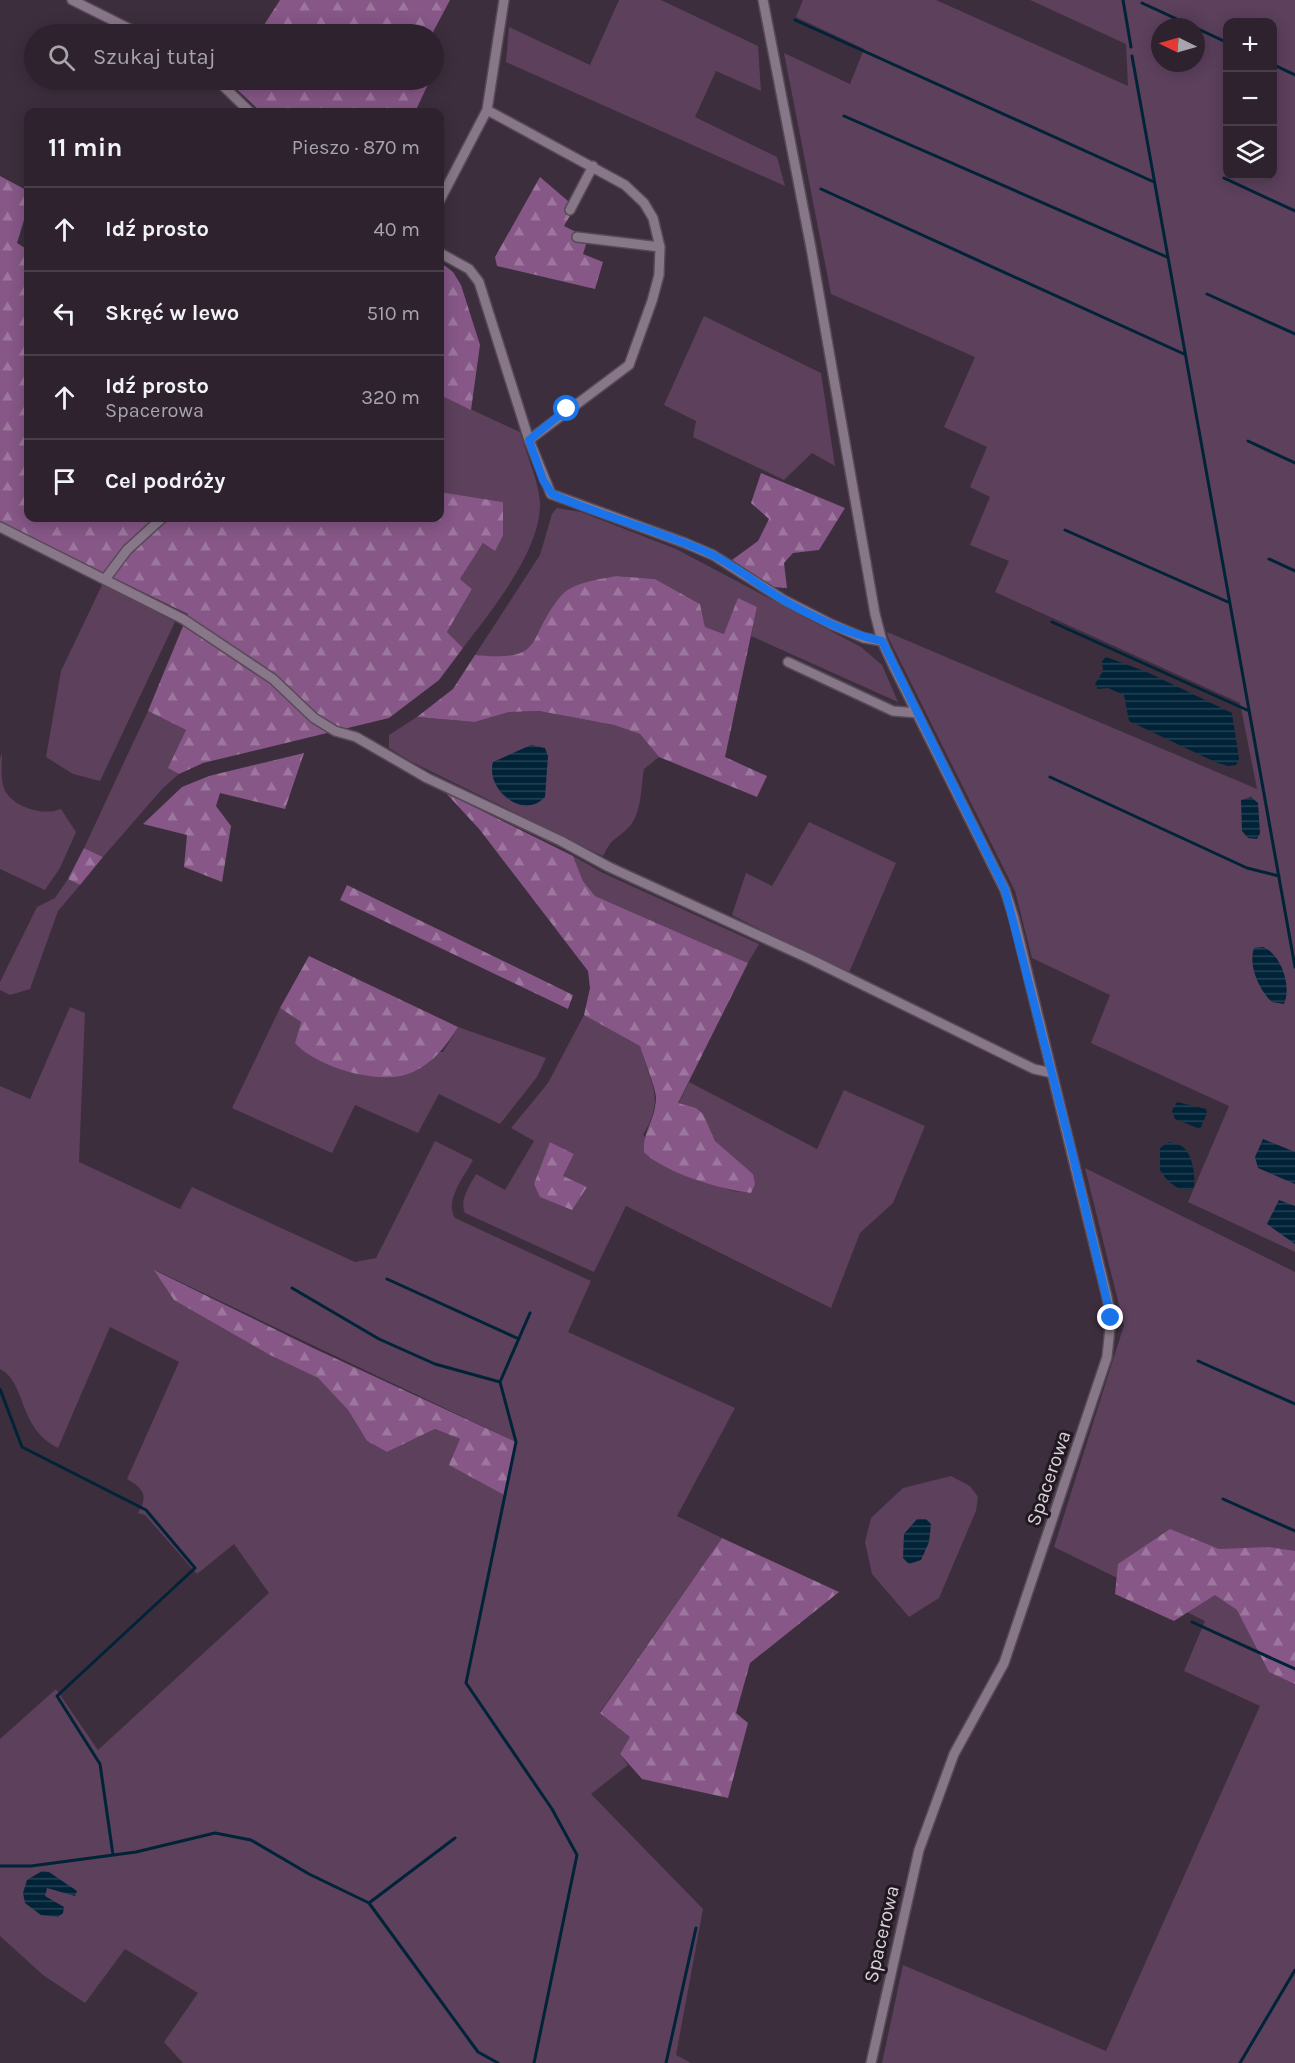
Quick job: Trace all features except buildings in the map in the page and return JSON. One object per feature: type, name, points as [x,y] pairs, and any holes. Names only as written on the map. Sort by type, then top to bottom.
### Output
[{"type":"street","points":[[72,0],[120,24]]},
{"type":"street","points":[[444,192],[487,110],[504,0]]},
{"type":"street","name":"Spacerowa","points":[[763,0],[813,259],[875,614],[882,641],[1005,890],[1111,1318],[1107,1357],[1004,1663],[954,1754],[922,1840],[872,2063]]},
{"type":"street","points":[[227,90],[245,108]]},
{"type":"street","points":[[487,110],[626,185],[644,203],[653,218],[660,247],[659,275],[652,302],[629,365],[529,440]]},
{"type":"street","points":[[570,210],[593,166]]},
{"type":"street","points":[[577,237],[660,247]]},
{"type":"street","points":[[444,255],[469,269],[479,282],[529,440],[543,480],[552,494],[685,543],[745,574],[784,600],[812,615],[864,638],[882,641]]},
{"type":"street","points":[[106,578],[127,550],[158,522]]},
{"type":"street","points":[[0,526],[106,578],[183,619],[229,647],[273,679],[314,718],[335,731],[356,737],[428,778],[561,841],[609,867],[810,958],[1034,1069],[1052,1073]]},
{"type":"street","points":[[788,662],[893,711],[917,714]]},
{"type":"shaded area","points":[[619,0],[661,0],[758,46],[761,91],[716,71],[695,117],[777,157],[785,186],[506,62],[509,27],[590,65]]},
{"type":"shaded area","points":[[803,0],[936,0],[1128,86],[1126,44],[1030,0],[1295,0],[1295,1252],[1188,1202],[1229,1106],[1091,1043],[1110,995],[1032,958],[1015,891],[888,637],[887,632],[1257,789],[1240,703],[995,592],[1009,561],[970,545],[990,497],[970,487],[987,447],[944,427],[975,357],[831,294],[784,53],[850,84],[864,49],[796,17]]},
{"type":"shaded area","points":[[704,316],[821,373],[835,466],[812,453],[784,480],[693,437],[696,421],[664,405]]},
{"type":"shaded area","points":[[444,397],[520,432],[535,477],[540,503],[538,522],[523,560],[512,580],[463,648],[447,632],[472,589],[460,579],[483,543],[495,550],[503,536],[503,502],[444,493]]},
{"type":"shaded area","points":[[557,508],[581,512],[676,549],[861,647],[882,665],[898,702],[751,636],[757,607],[724,634],[705,627],[700,604],[655,579],[616,576],[561,596],[529,649],[509,658],[475,655],[540,555],[552,514]]},
{"type":"shaded area","points":[[103,583],[175,622],[100,781],[73,774],[46,757],[61,671]]},
{"type":"shaded area","points":[[148,711],[186,730],[169,768],[179,774],[162,789],[103,857],[84,848]]},
{"type":"shaded area","points":[[539,711],[614,725],[640,734],[659,757],[644,769],[638,808],[633,822],[612,842],[603,856],[410,761],[389,748],[389,735],[417,717],[475,722],[509,712]]},
{"type":"shaded area","points":[[2,753],[2,782],[10,797],[23,806],[38,811],[61,809],[76,832],[60,868],[45,890],[0,869],[0,759]]},
{"type":"shaded area","points":[[809,822],[896,863],[848,975],[732,915],[746,873],[772,886]]},
{"type":"shaded area","points":[[573,856],[603,873],[759,944],[748,963],[595,896],[583,881]]},
{"type":"shaded area","points":[[68,879],[80,885],[58,911],[30,989],[10,995],[0,990],[0,982],[37,907],[55,898]]},
{"type":"shaded area","points":[[70,1007],[85,1013],[79,1162],[180,1209],[192,1187],[355,1262],[376,1258],[435,1141],[473,1160],[454,1196],[452,1211],[455,1218],[591,1281],[568,1332],[735,1408],[677,1516],[722,1538],[600,1712],[631,1737],[620,1754],[628,1765],[591,1794],[703,1909],[676,2055],[691,2063],[183,2063],[164,2042],[198,1993],[125,1949],[85,2003],[43,1975],[0,1936],[0,1739],[56,1689],[98,1750],[269,1593],[234,1544],[197,1574],[145,1515],[138,1513],[143,1502],[143,1493],[127,1479],[179,1362],[110,1327],[58,1448],[35,1429],[15,1384],[0,1369],[0,1086],[30,1099]],"holes":[[[155,1270],[516,1442],[460,1439],[435,1429],[387,1452],[367,1441],[348,1410],[318,1378]]]},
{"type":"shaded area","points":[[280,1008],[301,1022],[295,1043],[443,1052],[458,1027],[546,1058],[537,1077],[500,1124],[439,1094],[418,1133],[355,1105],[332,1153],[232,1108]]},
{"type":"shaded area","points":[[584,1015],[640,1045],[655,1100],[650,1122],[643,1135],[684,1174],[733,1191],[751,1193],[753,1174],[716,1142],[702,1114],[690,1107],[678,1104],[689,1082],[817,1149],[844,1090],[925,1126],[893,1203],[860,1233],[831,1308],[626,1206],[594,1272],[465,1213],[464,1198],[476,1174],[505,1190],[534,1141],[511,1128],[548,1083]],"holes":[[[550,1142],[574,1154],[563,1176]]]},
{"type":"shaded area","points":[[1085,1168],[1295,1272],[1295,2063],[882,2063],[903,1965],[1106,2051],[1260,1706],[1184,1671],[1205,1621],[1054,1547],[1124,1325]]},
{"type":"shaded area","points":[[951,1476],[970,1486],[978,1497],[976,1511],[939,1598],[909,1617],[872,1574],[865,1542],[871,1518],[903,1488]]},
{"type":"green space","points":[[280,0],[450,0],[437,24],[265,24]]},
{"type":"green space","points":[[238,90],[425,90],[417,108],[257,108]]},
{"type":"green space","points":[[0,176],[24,189],[24,220],[17,243],[24,247],[24,522],[444,522],[444,493],[503,502],[503,536],[495,551],[483,543],[460,579],[472,589],[447,632],[463,648],[439,680],[389,718],[203,763],[179,774],[168,768],[186,730],[148,711],[188,614],[0,523]]},
{"type":"green space","points":[[540,177],[575,207],[564,226],[588,238],[583,254],[603,262],[595,289],[497,266],[495,257]]},
{"type":"green space","points":[[444,265],[453,272],[461,285],[480,345],[471,410],[444,397]]},
{"type":"green space","points":[[761,473],[845,508],[819,550],[793,553],[784,563],[787,588],[773,587],[732,560],[758,541],[769,519],[751,503]]},
{"type":"green space","points":[[616,576],[655,579],[700,604],[705,627],[724,634],[738,598],[757,607],[725,757],[767,776],[757,797],[659,757],[640,734],[614,725],[539,711],[509,712],[475,722],[417,717],[453,689],[475,655],[514,655],[524,651],[531,645],[549,612],[565,592],[586,582]]},
{"type":"green space","points":[[304,753],[285,809],[220,793],[216,806],[231,826],[222,882],[184,867],[187,835],[143,824],[182,787],[209,776]]},
{"type":"green space","points":[[446,793],[573,856],[583,881],[595,896],[748,963],[678,1103],[696,1108],[703,1114],[715,1141],[753,1174],[755,1184],[751,1193],[725,1188],[679,1173],[653,1160],[644,1152],[645,1138],[654,1113],[656,1095],[640,1046],[584,1015],[590,988],[588,971],[480,830]]},
{"type":"green space","points":[[84,848],[103,857],[80,885],[68,879]]},
{"type":"green space","points":[[347,885],[573,995],[568,1009],[340,900]]},
{"type":"green space","points":[[309,956],[458,1027],[433,1058],[413,1072],[400,1076],[368,1076],[333,1067],[318,1060],[295,1043],[301,1022],[280,1008]]},
{"type":"green space","points":[[550,1142],[574,1154],[563,1176],[587,1187],[572,1210],[540,1197],[534,1184]]},
{"type":"green space","points":[[154,1270],[313,1348],[516,1442],[506,1496],[449,1465],[460,1439],[435,1429],[387,1452],[367,1441],[348,1410],[318,1378],[270,1355],[174,1300]]},
{"type":"green space","points":[[1170,1529],[1219,1549],[1269,1547],[1295,1551],[1295,1684],[1269,1672],[1237,1610],[1215,1595],[1174,1621],[1115,1594],[1118,1564]]},
{"type":"green space","points":[[722,1538],[839,1592],[750,1663],[736,1713],[748,1723],[728,1798],[642,1779],[620,1754],[630,1737],[600,1713]]},
{"type":"water","points":[[1106,657],[1147,672],[1232,713],[1239,759],[1236,765],[1228,766],[1215,762],[1129,721],[1124,695],[1108,688],[1098,689],[1095,684],[1103,671],[1102,661]]},
{"type":"water","points":[[531,745],[545,748],[548,756],[545,797],[536,803],[517,804],[500,791],[492,772],[493,762]]},
{"type":"water","points":[[1251,797],[1258,803],[1260,833],[1257,839],[1248,838],[1242,831],[1241,800]]},
{"type":"water","points":[[1263,947],[1275,956],[1283,971],[1287,988],[1284,1004],[1272,1002],[1256,977],[1252,962],[1254,948]]},
{"type":"water","points":[[1177,1102],[1206,1109],[1207,1113],[1200,1129],[1175,1119],[1172,1111]]},
{"type":"water","points":[[1263,1139],[1295,1152],[1295,1184],[1258,1168],[1255,1157]]},
{"type":"water","points":[[1168,1142],[1181,1146],[1189,1155],[1194,1173],[1193,1189],[1174,1186],[1160,1170],[1160,1148]]},
{"type":"water","points":[[1279,1200],[1295,1206],[1295,1244],[1267,1224]]},
{"type":"water","points":[[917,1519],[926,1519],[931,1524],[929,1542],[921,1560],[909,1564],[903,1558],[904,1534]]},
{"type":"water","points":[[42,1871],[49,1872],[77,1891],[75,1896],[47,1888],[45,1896],[64,1907],[63,1913],[58,1917],[41,1915],[25,1903],[23,1893],[27,1880]]},
{"type":"waterway","points":[[1123,0],[1131,47]]},
{"type":"waterway","points":[[1142,3],[1174,18]]},
{"type":"waterway","points":[[795,20],[1154,182]]},
{"type":"waterway","points":[[1205,32],[1223,41]]},
{"type":"waterway","points":[[1132,56],[1295,967]]},
{"type":"waterway","points":[[1277,66],[1295,75]]},
{"type":"waterway","points":[[844,116],[1167,257]]},
{"type":"waterway","points":[[1228,180],[1295,211]]},
{"type":"waterway","points":[[821,189],[1184,354]]},
{"type":"waterway","points":[[1207,294],[1295,334]]},
{"type":"waterway","points":[[1248,441],[1295,463]]},
{"type":"waterway","points":[[1065,530],[1228,602]]},
{"type":"waterway","points":[[1269,559],[1295,571]]},
{"type":"waterway","points":[[1052,622],[1247,710]]},
{"type":"waterway","points":[[1050,777],[1247,868],[1279,876]]},
{"type":"waterway","points":[[387,1279],[519,1339]]},
{"type":"waterway","points":[[292,1288],[379,1339],[435,1364],[500,1382]]},
{"type":"waterway","points":[[530,1313],[500,1382],[516,1442],[466,1683],[552,1809],[577,1855],[534,2063]]},
{"type":"waterway","points":[[1198,1361],[1295,1404]]},
{"type":"waterway","points":[[0,1389],[22,1447],[146,1510],[195,1568],[57,1696],[100,1764],[113,1855]]},
{"type":"waterway","points":[[1223,1499],[1295,1531]]},
{"type":"waterway","points":[[1192,1622],[1295,1669]]},
{"type":"waterway","points":[[0,1866],[31,1866],[136,1852],[215,1833],[251,1840],[309,1874],[369,1903],[478,2052],[498,2063]]},
{"type":"waterway","points":[[369,1903],[455,1838]]},
{"type":"waterway","points":[[666,2063],[696,1928]]},
{"type":"waterway","points":[[1240,2063],[1295,1970]]},
{"type":"route","points":[[567,409],[529,440],[543,480],[552,494],[713,555],[784,600],[831,624],[864,638],[882,641],[1005,890],[1072,1152],[1111,1318]]}]
